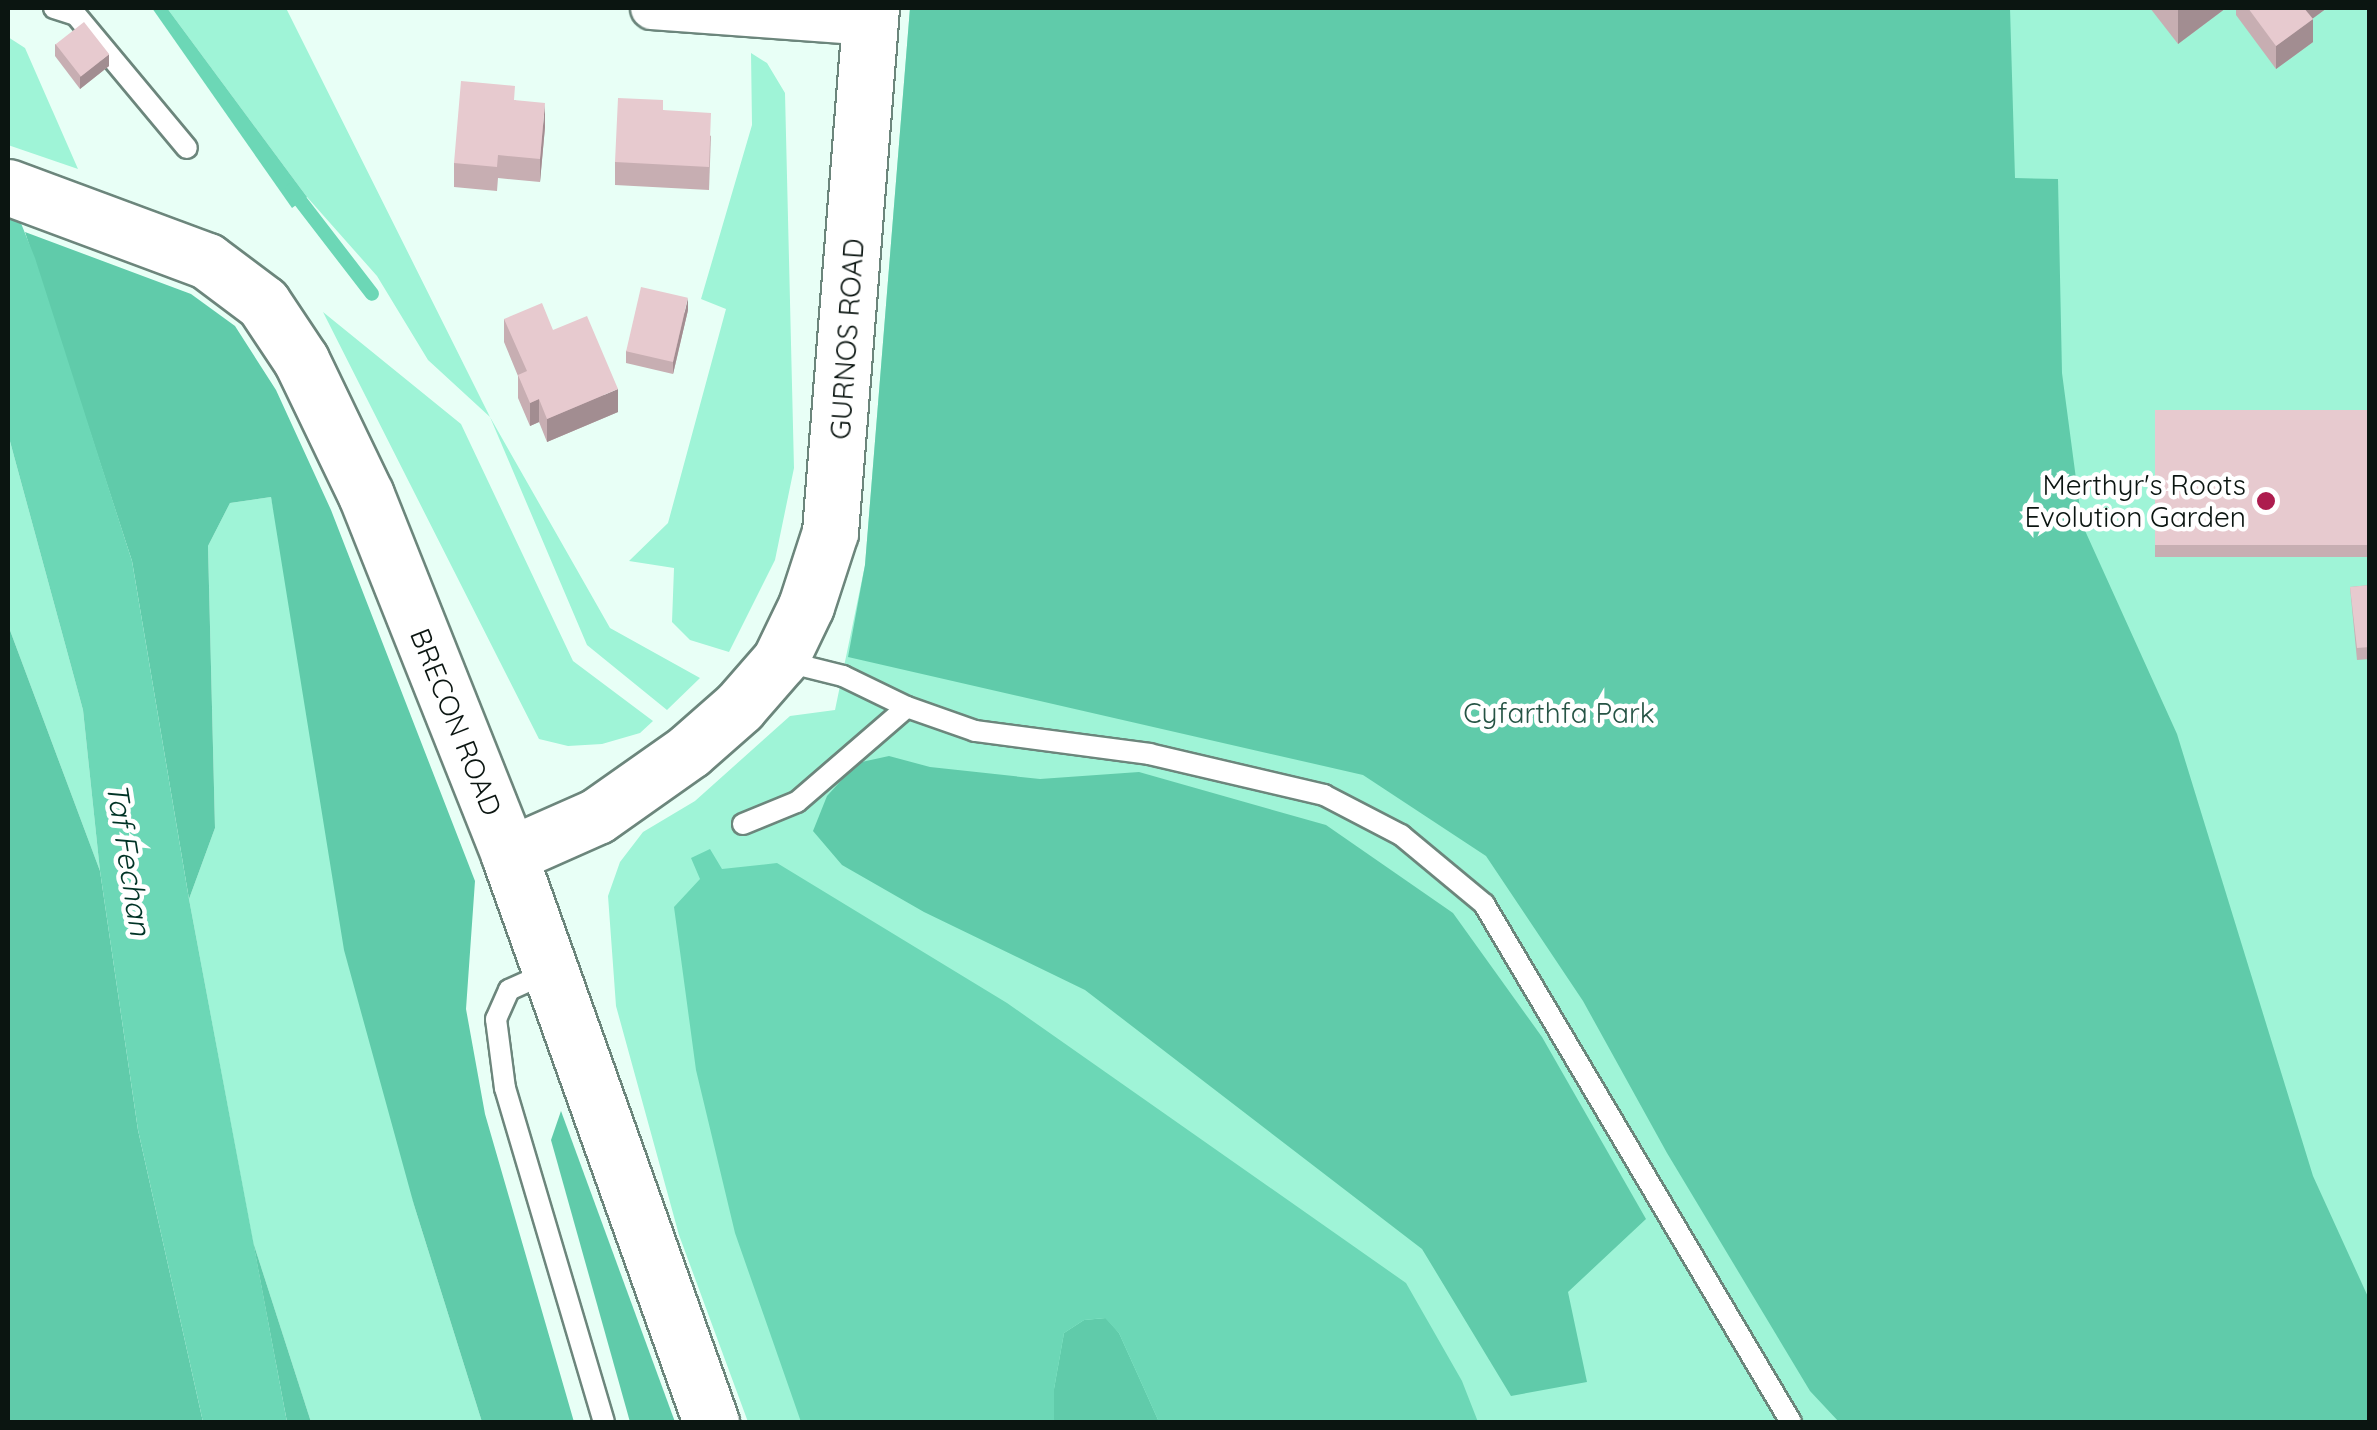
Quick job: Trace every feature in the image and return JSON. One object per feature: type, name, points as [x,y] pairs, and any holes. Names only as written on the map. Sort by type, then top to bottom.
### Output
[{"type":"main road","name":"GURNOS ROAD","points":[[509,856],[597,816],[638,790],[739,706],[780,660],[806,606],[830,532],[871,16]]},
{"type":"main road","name":"BRECON ROAD","points":[[30,195],[207,261],[236,279],[274,317],[301,360],[366,495],[509,856],[711,1422]]},
{"type":"street","points":[[652,8],[871,16]]},
{"type":"lane","points":[[54,8],[76,15],[187,148]]},
{"type":"lane","points":[[780,660],[844,676],[907,706],[974,731],[1149,754],[1324,795],[1400,834],[1484,904],[1792,1422]]},
{"type":"lane","points":[[743,824],[798,802],[907,706]]},
{"type":"lane","points":[[552,970],[509,990],[496,1019],[504,1088],[604,1422]]},
{"type":"green space","points":[[167,8],[286,8],[490,417],[428,360],[377,276],[307,197]]},
{"type":"green space","name":"Cyfarthfa Park","points":[[910,8],[2369,8],[2369,1422],[748,1422],[679,1235],[616,1006],[608,896],[620,862],[643,832],[695,801],[790,716],[835,710],[865,565]]},
{"type":"green space","points":[[910,8],[2010,8],[2015,178],[2058,179],[2062,373],[2082,524],[2177,734],[2313,1176],[2369,1299],[2369,1422],[1839,1422],[1810,1391],[1667,1153],[1583,1001],[1486,856],[1363,775],[848,657],[865,565]]},
{"type":"green space","points":[[8,37],[25,48],[78,169],[8,145]]},
{"type":"green space","points":[[751,53],[767,63],[785,93],[794,468],[775,560],[729,652],[690,640],[672,622],[674,568],[629,561],[668,523],[726,309],[701,299],[752,125]]},
{"type":"green space","points":[[25,232],[191,294],[235,326],[276,390],[331,510],[475,881],[466,1009],[485,1114],[574,1422],[482,1422],[414,1205],[344,950],[271,497],[230,503],[208,546],[215,828],[189,899],[132,561]]},
{"type":"green space","points":[[323,312],[461,424],[573,661],[653,721],[640,733],[602,744],[568,746],[539,739]]},
{"type":"green space","points":[[490,417],[610,628],[700,678],[667,710],[587,645]]},
{"type":"green space","points":[[8,434],[83,710],[100,871],[8,625]]},
{"type":"green space","points":[[271,497],[414,1205],[482,1422],[311,1422],[253,1242],[189,899],[215,828],[208,546],[230,503]]},
{"type":"green space","points":[[8,625],[100,871],[138,1130],[203,1422],[8,1422]]},
{"type":"green space","points":[[889,756],[930,767],[1040,779],[1139,772],[1326,825],[1453,913],[1542,1037],[1646,1219],[1568,1292],[1587,1382],[1511,1396],[1422,1249],[1085,990],[924,912],[842,865],[813,831],[827,796],[857,763]]},
{"type":"green space","points":[[561,1111],[675,1422],[630,1422],[551,1140]]},
{"type":"green space","points":[[253,1242],[311,1422],[287,1422]]},
{"type":"green space","points":[[1106,1318],[1119,1333],[1159,1422],[1054,1422],[1054,1389],[1064,1333],[1084,1320]]},
{"type":"water","points":[[152,8],[167,8],[307,197],[292,208]]},
{"type":"water","name":"Taf Fechan","points":[[8,191],[35,258],[132,561],[189,899],[287,1422],[203,1422],[138,1130],[100,871],[83,710],[8,434]]},
{"type":"water","points":[[710,849],[722,869],[777,863],[1007,1003],[1406,1283],[1462,1381],[1478,1422],[1159,1422],[1119,1333],[1105,1318],[1084,1320],[1064,1333],[1054,1389],[1054,1422],[801,1422],[735,1233],[696,1070],[674,907],[700,879],[691,858]]},
{"type":"building","points":[[2248,8],[2304,8],[2313,19],[2276,46]]},
{"type":"building","points":[[84,22],[109,54],[81,76],[56,44]]},
{"type":"building","points":[[461,81],[515,86],[514,100],[545,103],[540,159],[498,155],[497,167],[454,163]]},
{"type":"building","points":[[618,98],[663,100],[663,110],[711,113],[709,167],[615,162]]},
{"type":"building","points":[[641,287],[688,298],[673,362],[626,351]]},
{"type":"building","points":[[542,303],[553,330],[587,316],[618,389],[547,419],[539,399],[530,403],[518,375],[527,371],[504,319]]},
{"type":"building","name":"Merthyr's Roots Evolution Garden","points":[[2155,410],[2370,410],[2370,545],[2155,545]]},
{"type":"building","points":[[2370,585],[2370,647],[2357,648],[2350,587]]},
{"type":"waterway","points":[[292,190],[372,294]]},
{"type":"place","name":"Merthyr's Roots Evolution Garden","points":[[2266,501]]}]
